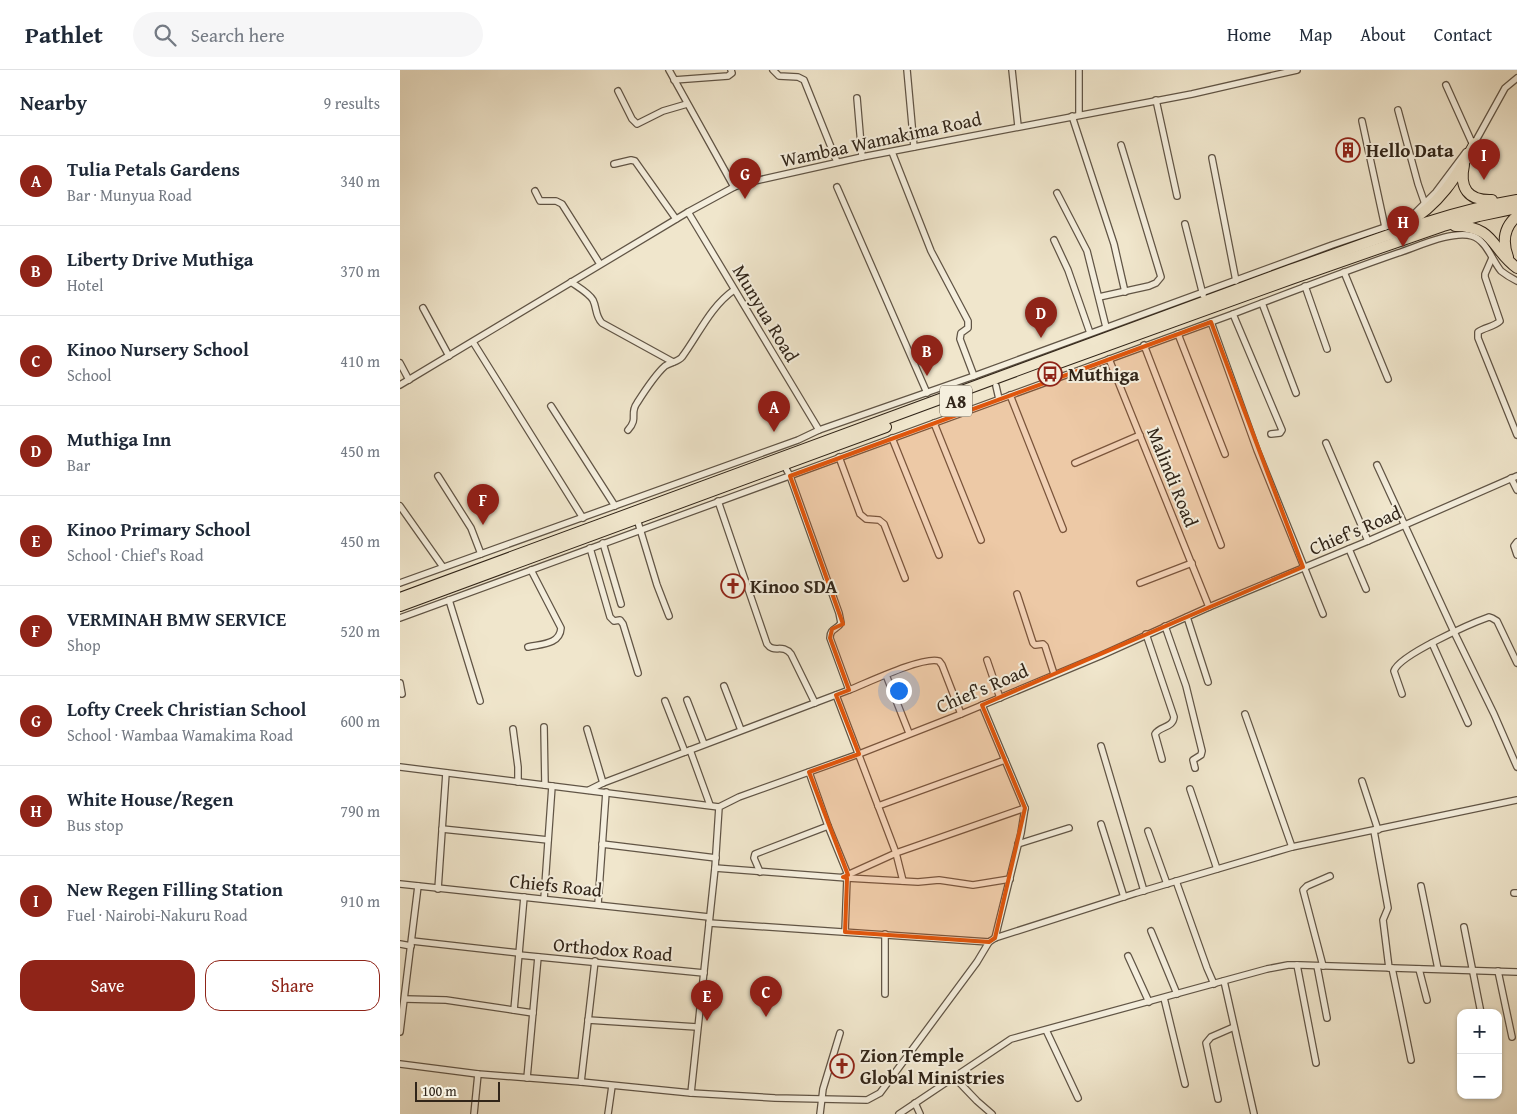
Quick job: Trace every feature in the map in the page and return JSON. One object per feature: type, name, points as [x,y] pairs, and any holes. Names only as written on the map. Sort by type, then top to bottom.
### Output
[{"type":"highway","points":[[1356,248],[1395,230],[1426,211],[1451,184],[1474,144]]},
{"type":"highway","points":[[1465,162],[1463,182],[1469,194],[1484,201],[1517,198]]},
{"type":"highway","name":"A8","points":[[400,598],[1075,349],[1298,263],[1356,248],[1426,222],[1466,210],[1517,198]]},
{"type":"highway","name":"A8","points":[[400,606],[506,567],[638,524],[784,465],[996,386],[1075,349],[1282,282],[1370,258],[1406,245],[1444,226],[1517,208]]},
{"type":"highway","points":[[1515,266],[1507,254],[1504,244],[1507,228],[1517,216]]},
{"type":"highway","points":[[1444,226],[1466,226],[1483,232],[1491,238],[1515,266]]},
{"type":"street","points":[[669,70],[734,187]]},
{"type":"street","points":[[674,80],[728,76],[732,73],[731,70]]},
{"type":"street","points":[[773,70],[776,75],[798,77],[804,80],[837,162]]},
{"type":"street","points":[[907,70],[914,147]]},
{"type":"street","points":[[1012,70],[1018,126]]},
{"type":"street","points":[[1079,70],[1079,114]]},
{"type":"street","name":"Wambaa Wamakima Road","points":[[400,385],[600,264],[734,187],[837,162],[1079,114],[1192,94],[1297,70]]},
{"type":"street","points":[[400,583],[798,440],[819,430],[974,376],[1075,349],[1090,333],[1204,298],[1236,281],[1298,263],[1405,219],[1425,204],[1445,182],[1461,157],[1474,144],[1505,88],[1517,78]]},
{"type":"street","points":[[1446,85],[1474,144]]},
{"type":"street","points":[[618,91],[632,119],[637,124],[663,111],[687,104]]},
{"type":"street","points":[[857,98],[862,157]]},
{"type":"street","points":[[1156,100],[1177,196]]},
{"type":"street","points":[[1398,110],[1425,204]]},
{"type":"street","points":[[1072,116],[1114,244],[1125,292]]},
{"type":"street","points":[[1362,121],[1385,227]]},
{"type":"street","points":[[1098,297],[1149,286],[1156,283],[1161,277],[1121,145]]},
{"type":"street","points":[[892,152],[928,244],[968,321],[968,328],[961,333],[960,339],[974,376]]},
{"type":"street","points":[[1212,158],[1236,281]]},
{"type":"street","points":[[614,164],[631,160],[635,161],[676,219]]},
{"type":"street","points":[[837,187],[927,393]]},
{"type":"street","points":[[535,192],[540,201],[556,201],[562,204],[600,264]]},
{"type":"street","points":[[1057,193],[1086,251],[1106,327]]},
{"type":"street","name":"Munyua Road","points":[[688,212],[819,430]]},
{"type":"street","points":[[1185,224],[1204,298]]},
{"type":"street","points":[[1406,245],[1449,237],[1472,236],[1479,240],[1502,271],[1517,281]]},
{"type":"street","points":[[1054,240],[1068,270],[1090,333]]},
{"type":"street","points":[[400,618],[603,543],[638,524],[718,502],[790,476],[1233,314],[1344,272],[1370,258]]},
{"type":"street","points":[[1492,258],[1484,274],[1500,320],[1496,324],[1478,332],[1478,338],[1517,435]]},
{"type":"street","points":[[1344,272],[1388,379]]},
{"type":"street","points":[[571,282],[590,296],[602,323],[673,362]]},
{"type":"street","points":[[1305,286],[1327,349]]},
{"type":"street","points":[[628,430],[635,420],[633,410],[637,402],[664,367],[680,359],[710,314],[734,290]]},
{"type":"street","points":[[1262,303],[1296,393]]},
{"type":"street","points":[[423,308],[449,356]]},
{"type":"street","points":[[1233,314],[1282,430],[1280,433],[1271,434]]},
{"type":"street","points":[[1211,322],[1256,450],[1323,614]]},
{"type":"street","points":[[1178,334],[1225,454]]},
{"type":"street","points":[[472,342],[583,518]]},
{"type":"street","points":[[1144,346],[1221,545]]},
{"type":"street","points":[[1075,349],[1082,369]]},
{"type":"street","name":"Malindi Road","points":[[1109,360],[1210,607]]},
{"type":"street","points":[[400,363],[408,380]]},
{"type":"street","points":[[996,386],[999,399]]},
{"type":"street","points":[[1010,395],[1063,529]]},
{"type":"street","points":[[550,406],[615,506]]},
{"type":"street","points":[[882,408],[885,419]]},
{"type":"street","points":[[934,423],[981,540]]},
{"type":"street","points":[[1075,463],[1140,435]]},
{"type":"street","points":[[892,438],[939,555]]},
{"type":"street","points":[[798,440],[802,450]]},
{"type":"street","points":[[1326,443],[1368,541]]},
{"type":"street","points":[[767,451],[771,461]]},
{"type":"street","points":[[839,457],[860,514],[866,520],[879,520],[884,524],[905,578]]},
{"type":"street","points":[[784,465],[790,476],[839,613],[841,623],[832,629],[830,638],[849,690]]},
{"type":"street","points":[[1377,465],[1517,767]]},
{"type":"street","points":[[438,476],[472,528],[481,554]]},
{"type":"street","points":[[1514,477],[1517,490]]},
{"type":"street","name":"Chief's Road","points":[[719,807],[739,797],[859,754],[1000,698],[1514,477]]},
{"type":"street","points":[[718,502],[767,644],[769,648],[782,647],[787,649],[815,703]]},
{"type":"street","points":[[400,506],[444,567]]},
{"type":"street","points":[[638,524],[669,616]]},
{"type":"street","points":[[1517,542],[1514,546],[1517,555]]},
{"type":"street","points":[[603,543],[621,604]]},
{"type":"street","points":[[590,548],[610,617],[614,621],[620,620],[623,624],[638,673]]},
{"type":"street","points":[[1349,549],[1366,589]]},
{"type":"street","points":[[1140,583],[1192,563]]},
{"type":"street","points":[[495,582],[506,567]]},
{"type":"street","points":[[528,647],[554,641],[559,638],[560,633],[560,628],[531,570]]},
{"type":"street","points":[[1017,594],[1033,643],[1045,646],[1054,674]]},
{"type":"street","points":[[449,600],[480,701]]},
{"type":"street","points":[[1187,616],[1208,682]]},
{"type":"street","points":[[1402,694],[1394,675],[1394,668],[1397,664],[1432,643],[1479,621],[1492,618],[1496,621],[1517,663]]},
{"type":"street","points":[[1165,626],[1186,686],[1202,751],[1201,755],[1194,760],[1195,768]]},
{"type":"street","points":[[1146,634],[1174,717],[1173,722],[1159,729],[1154,734],[1162,759]]},
{"type":"street","points":[[1432,643],[1468,723]]},
{"type":"street","points":[[987,660],[1000,698]]},
{"type":"street","points":[[589,790],[704,744],[918,663],[939,661],[961,714]]},
{"type":"street","points":[[886,675],[909,734]]},
{"type":"street","points":[[400,683],[402,694]]},
{"type":"street","points":[[724,686],[741,730]]},
{"type":"street","points":[[836,695],[896,854],[903,881]]},
{"type":"street","points":[[687,700],[704,744]]},
{"type":"street","points":[[665,701],[710,805]]},
{"type":"street","points":[[982,705],[1025,808],[996,938]]},
{"type":"street","points":[[1245,714],[1292,847]]},
{"type":"street","points":[[544,728],[545,785]]},
{"type":"street","points":[[513,729],[518,782]]},
{"type":"street","points":[[587,729],[603,783]]},
{"type":"street","points":[[1101,746],[1144,891]]},
{"type":"street","points":[[878,806],[1005,760]]},
{"type":"street","points":[[400,767],[719,807],[716,858],[691,1093]]},
{"type":"street","points":[[810,772],[846,877],[845,932]]},
{"type":"street","points":[[438,888],[446,773]]},
{"type":"street","points":[[1362,781],[1376,831],[1388,908],[1383,920],[1390,968],[1411,1060]]},
{"type":"street","points":[[544,899],[552,786]]},
{"type":"street","points":[[1190,789],[1216,870]]},
{"type":"street","points":[[598,904],[606,792]]},
{"type":"street","points":[[400,1064],[478,1074],[691,1093],[822,1100],[867,1100],[880,1094],[977,962],[989,942],[996,938],[1176,881],[1292,847],[1376,831],[1517,800]]},
{"type":"street","points":[[846,877],[896,854],[1025,808]]},
{"type":"street","points":[[1193,809],[1216,870]]},
{"type":"street","points":[[1101,824],[1124,897]]},
{"type":"street","points":[[760,872],[754,858],[755,854],[828,826]]},
{"type":"street","points":[[1018,844],[1069,828]]},
{"type":"street","points":[[442,829],[548,840]]},
{"type":"street","points":[[1148,831],[1167,884]]},
{"type":"street","points":[[602,844],[716,858]]},
{"type":"street","points":[[715,868],[903,881],[939,880],[973,885],[1010,879]]},
{"type":"street","points":[[1327,1018],[1320,966],[1303,890],[1307,886],[1330,876]]},
{"type":"street","points":[[1176,881],[1214,984]]},
{"type":"street","name":"Chiefs Road","points":[[400,884],[598,904],[709,920],[989,942]]},
{"type":"street","points":[[400,1032],[418,886]]},
{"type":"street","points":[[1421,886],[1438,969]]},
{"type":"street","points":[[514,1010],[524,897]]},
{"type":"street","points":[[1464,926],[1480,1009]]},
{"type":"street","points":[[1152,931],[1177,994]]},
{"type":"street","points":[[885,934],[885,994]]},
{"type":"street","name":"Orthodox Road","points":[[400,944],[411,943],[704,973]]},
{"type":"street","points":[[1128,956],[1149,1002]]},
{"type":"street","points":[[527,1078],[538,957]]},
{"type":"street","points":[[581,1082],[595,961]]},
{"type":"street","points":[[1297,965],[1316,1063]]},
{"type":"street","points":[[899,1114],[1006,1042],[1278,967],[1297,965],[1517,972]]},
{"type":"street","points":[[1419,969],[1427,1000]]},
{"type":"street","points":[[1498,971],[1512,1037]]},
{"type":"street","points":[[1224,981],[1254,1114]]},
{"type":"street","points":[[405,998],[446,1000],[533,1013]]},
{"type":"street","points":[[1164,998],[1185,1084]]},
{"type":"street","points":[[588,1020],[697,1027]]},
{"type":"street","points":[[1218,1099],[1206,1043],[1211,1037],[1234,1027]]},
{"type":"street","points":[[1046,1030],[1078,1098]]},
{"type":"street","points":[[820,1114],[823,1089],[840,1033]]},
{"type":"street","points":[[474,1114],[478,1074]]},
{"type":"street","points":[[954,1077],[992,1114]]},
{"type":"street","points":[[608,1114],[612,1086]]},
{"type":"street","points":[[915,1103],[920,1114]]},
{"type":"highlighted area","points":[[1211,322],[1303,567],[982,705],[1025,808],[995,938],[989,942],[845,932],[847,878],[843,877],[848,875],[809,772],[859,754],[836,695],[849,690],[830,638],[832,629],[843,624],[790,476]]},
{"type":"place","name":"Hello Data","points":[[1348,150]]},
{"type":"place","name":"New Regen Filling Station","points":[[1484,180]]},
{"type":"place","name":"Lofty Creek Christian School","points":[[745,199]]},
{"type":"place","name":"White House/Regen","points":[[1403,247]]},
{"type":"place","name":"Muthiga Inn","points":[[1041,338]]},
{"type":"place","name":"Muthiga","points":[[1050,374]]},
{"type":"place","name":"Liberty Drive Muthiga","points":[[927,376]]},
{"type":"place","name":"Tulia Petals Gardens","points":[[774,432]]},
{"type":"place","name":"VERMINAH BMW SERVICE","points":[[483,525]]},
{"type":"place","name":"Kinoo SDA","points":[[733,586]]},
{"type":"place","name":"Kinoo Nursery School","points":[[766,1017]]},
{"type":"place","name":"Kinoo Primary School","points":[[707,1021]]},
{"type":"place","name":"Zion Temple Global Ministries","points":[[842,1066]]}]
